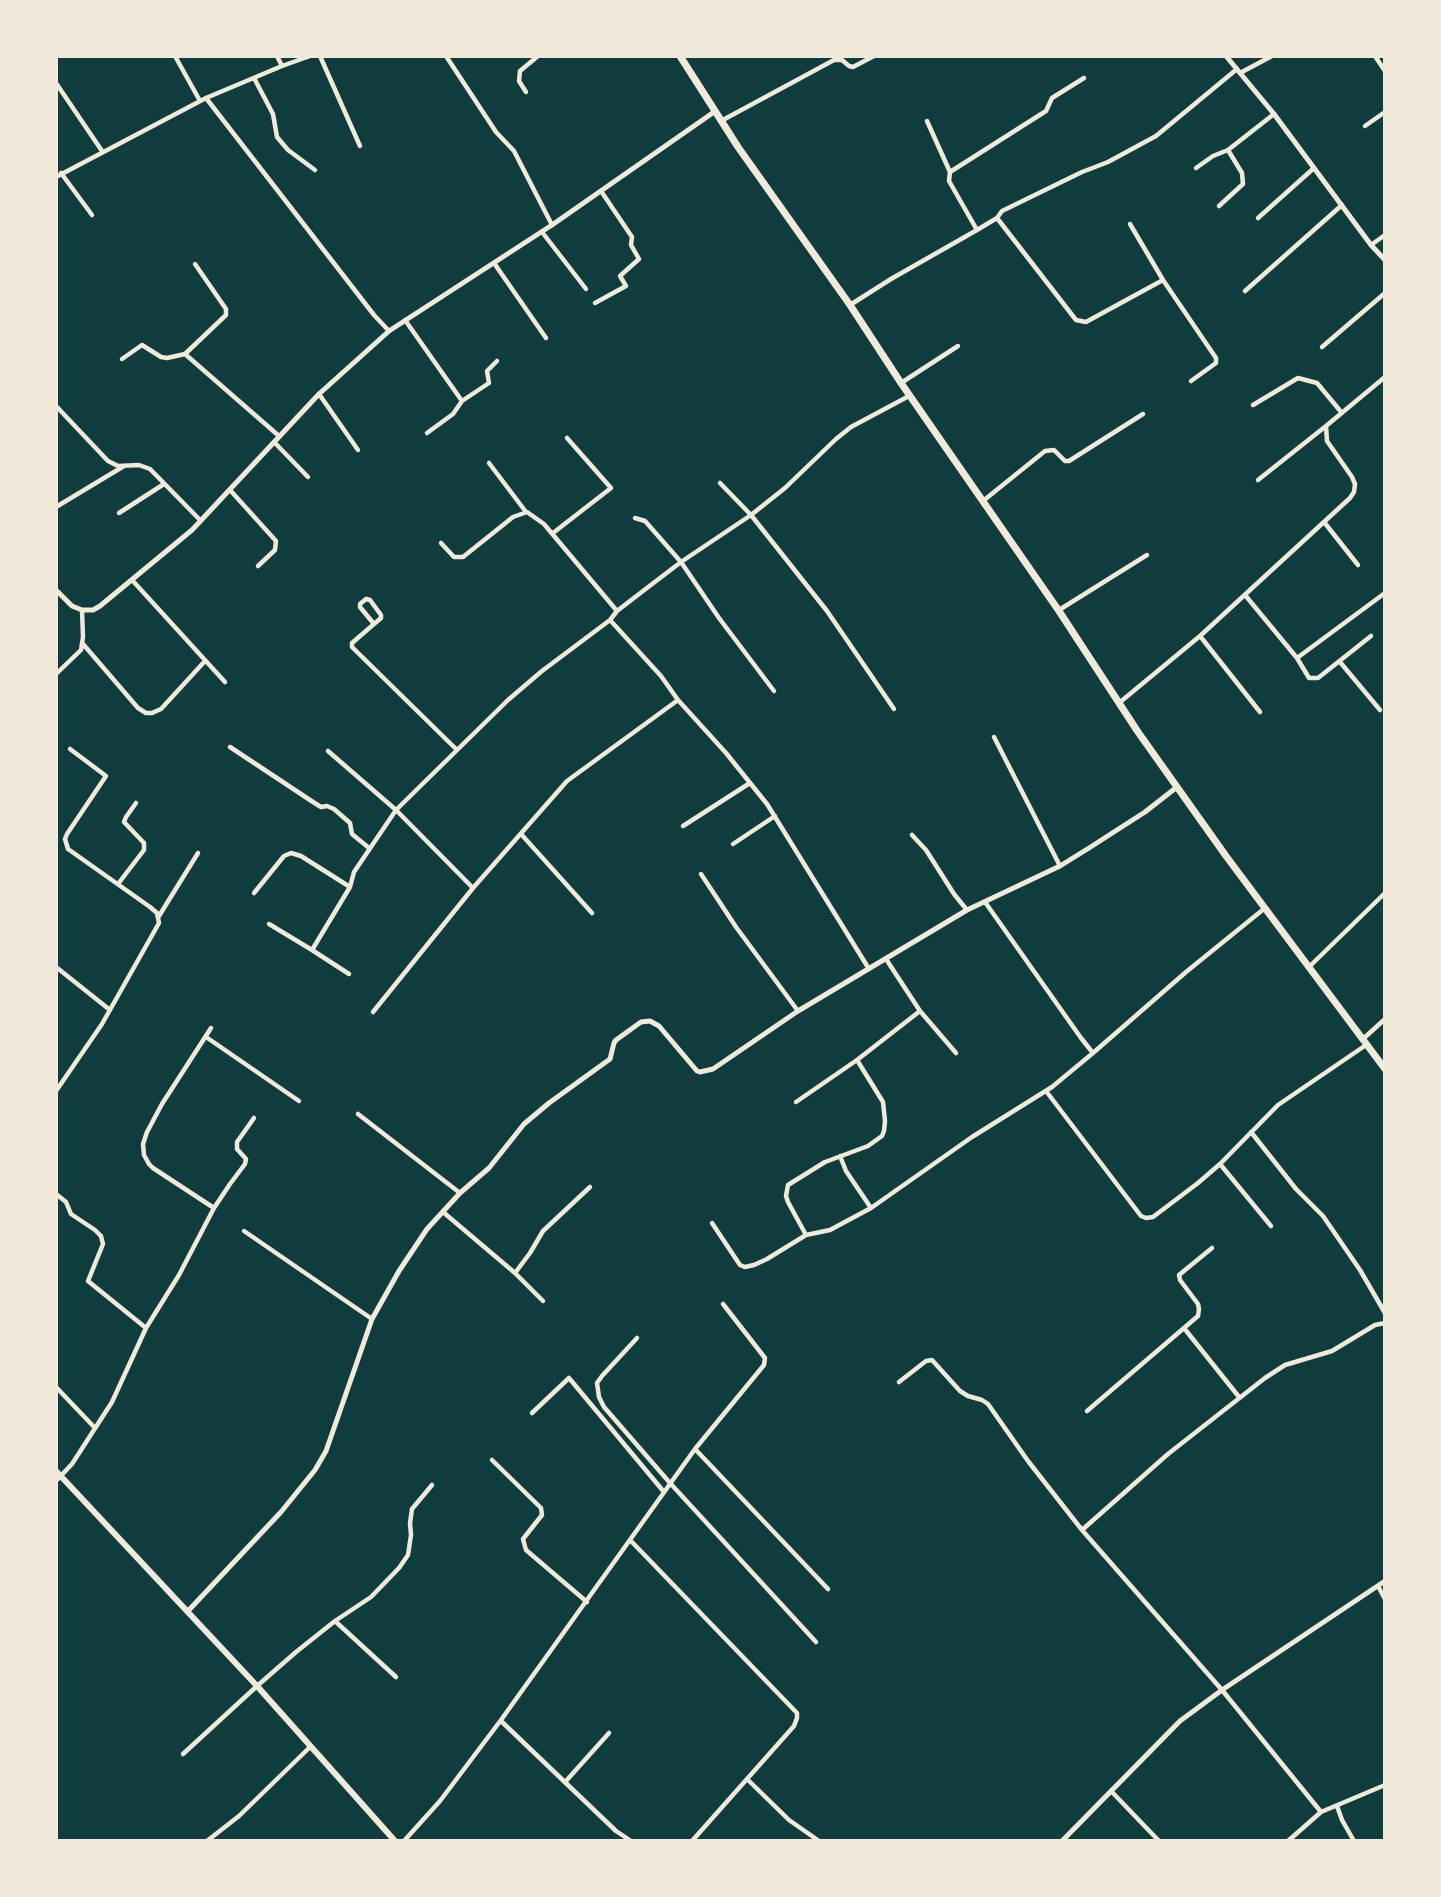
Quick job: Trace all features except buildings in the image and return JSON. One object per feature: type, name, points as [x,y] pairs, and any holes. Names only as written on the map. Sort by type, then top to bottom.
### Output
[{"type":"main road","points":[[680,56],[714,112],[850,305],[1177,787],[1385,1069]]},
{"type":"main road","points":[[58,1476],[188,1611],[395,1841]]},
{"type":"street","points":[[175,56],[200,102]]},
{"type":"street","points":[[276,56],[282,65]]},
{"type":"street","points":[[92,215],[58,175],[206,99],[282,65],[310,56]]},
{"type":"street","points":[[320,56],[360,146]]},
{"type":"street","points":[[446,56],[496,132],[521,162],[552,225]]},
{"type":"street","points":[[526,92],[519,81],[520,71],[538,56]]},
{"type":"street","points":[[721,121],[834,60],[842,60],[853,66],[874,56]]},
{"type":"street","points":[[1226,56],[1274,114],[1385,260]]},
{"type":"street","points":[[850,305],[997,218],[1008,207],[1108,162],[1156,136],[1238,71],[1272,56]]},
{"type":"street","points":[[1375,56],[1385,71]]},
{"type":"street","points":[[254,78],[273,114],[277,137],[288,150],[315,170]]},
{"type":"street","points":[[950,172],[1046,111],[1052,98],[1084,78]]},
{"type":"street","points":[[56,83],[102,151]]},
{"type":"street","points":[[206,99],[389,331]]},
{"type":"street","points":[[56,590],[72,606],[93,610],[201,522],[318,394],[389,331],[542,232],[714,112]]},
{"type":"street","points":[[1365,126],[1385,112]]},
{"type":"street","points":[[1196,168],[1213,156],[1228,150],[1274,114]]},
{"type":"street","points":[[928,121],[950,172],[949,181],[977,230]]},
{"type":"street","points":[[1219,206],[1243,184],[1244,179],[1228,150]]},
{"type":"street","points":[[1258,218],[1314,168]]},
{"type":"street","points":[[595,303],[626,286],[621,276],[639,259],[631,245],[632,237],[601,191]]},
{"type":"street","points":[[1245,291],[1342,205]]},
{"type":"street","points":[[997,218],[1076,320],[1086,322],[1163,279]]},
{"type":"street","points":[[1130,224],[1217,360],[1191,381]]},
{"type":"street","points":[[542,232],[586,289]]},
{"type":"street","points":[[1371,244],[1385,235]]},
{"type":"street","points":[[494,263],[546,338]]},
{"type":"street","points":[[122,359],[142,345],[161,357],[185,354],[226,315],[226,309],[195,264]]},
{"type":"street","points":[[1322,347],[1385,293]]},
{"type":"street","points":[[404,320],[461,401]]},
{"type":"street","points":[[901,383],[958,346]]},
{"type":"street","points":[[185,354],[279,436]]},
{"type":"street","points":[[427,433],[453,414],[461,401],[489,383],[487,371],[497,361]]},
{"type":"street","points":[[1258,480],[1385,377]]},
{"type":"street","points":[[1254,405],[1298,378],[1317,383],[1342,412]]},
{"type":"street","points":[[318,394],[358,450]]},
{"type":"street","points":[[312,950],[350,887],[354,872],[396,810],[522,688],[681,562],[751,515],[792,482],[836,439],[865,419],[910,396]]},
{"type":"street","points":[[56,405],[107,461],[112,465],[145,466],[201,522]]},
{"type":"street","points":[[983,501],[1045,451],[1054,450],[1065,461],[1073,460],[1143,414]]},
{"type":"street","points":[[1119,703],[1200,636],[1350,498],[1355,484],[1327,441],[1326,426]]},
{"type":"street","points":[[552,533],[611,488],[567,438]]},
{"type":"street","points":[[274,442],[308,477]]},
{"type":"street","points":[[489,463],[527,512],[544,524],[617,611]]},
{"type":"street","points":[[56,508],[125,466]]},
{"type":"street","points":[[720,483],[751,515],[827,611],[894,709]]},
{"type":"street","points":[[119,513],[164,484]]},
{"type":"street","points":[[230,490],[276,541],[275,550],[258,566]]},
{"type":"street","points":[[441,543],[454,557],[463,557],[513,517],[527,512]]},
{"type":"street","points":[[635,518],[645,521],[681,562],[774,691]]},
{"type":"street","points":[[1324,522],[1358,565]]},
{"type":"street","points":[[1059,611],[1147,555]]},
{"type":"street","points":[[132,580],[225,682]]},
{"type":"street","points":[[1297,658],[1385,593]]},
{"type":"street","points":[[1245,595],[1297,658],[1309,678],[1318,678],[1371,636]]},
{"type":"street","points":[[374,624],[360,607],[366,599],[370,600],[381,616],[374,624],[352,643],[352,647],[457,750]]},
{"type":"street","points":[[56,674],[78,654],[83,644],[82,610]]},
{"type":"street","points":[[610,620],[726,752],[775,816],[869,969]]},
{"type":"street","points":[[1200,636],[1260,712]]},
{"type":"street","points":[[83,644],[138,708],[146,713],[161,709],[205,661]]},
{"type":"street","points":[[1340,662],[1380,710]]},
{"type":"street","points":[[373,1012],[473,888],[567,781],[678,700]]},
{"type":"street","points":[[994,737],[1060,866]]},
{"type":"street","points":[[230,747],[321,807],[334,809],[350,823],[352,834],[369,848]]},
{"type":"street","points":[[70,748],[106,776],[67,834],[68,849],[159,916]]},
{"type":"street","points":[[328,751],[396,810],[473,888]]},
{"type":"street","points":[[683,826],[750,783]]},
{"type":"street","points":[[188,1611],[281,1512],[316,1470],[326,1451],[372,1320],[426,1229],[489,1168],[524,1124],[610,1059],[614,1043],[641,1022],[650,1021],[659,1026],[693,1068],[701,1072],[720,1066],[798,1011],[967,910],[1060,866],[1145,812],[1177,787]]},
{"type":"street","points":[[118,884],[144,850],[144,843],[124,822],[136,803]]},
{"type":"street","points":[[733,844],[775,816]]},
{"type":"street","points":[[521,834],[592,913]]},
{"type":"street","points":[[912,835],[926,850],[967,910]]},
{"type":"street","points":[[56,1091],[110,1010],[159,923],[159,916],[198,853]]},
{"type":"street","points":[[254,893],[284,856],[291,853],[301,856],[350,887]]},
{"type":"street","points":[[701,874],[798,1011]]},
{"type":"street","points":[[1310,966],[1385,893]]},
{"type":"street","points":[[985,901],[1093,1053]]},
{"type":"street","points":[[712,1223],[740,1265],[745,1267],[766,1259],[806,1235],[830,1230],[871,1208],[972,1137],[1061,1080],[1265,908]]},
{"type":"street","points":[[269,924],[349,974]]},
{"type":"street","points":[[886,959],[920,1011],[956,1053]]},
{"type":"street","points":[[56,967],[110,1010]]},
{"type":"street","points":[[796,1102],[857,1060],[920,1011]]},
{"type":"street","points":[[1046,1091],[1141,1216],[1153,1217],[1220,1164],[1278,1105],[1365,1042],[1385,1019]]},
{"type":"street","points":[[211,1028],[162,1104],[143,1144],[149,1164],[153,1168],[214,1208]]},
{"type":"street","points":[[206,1037],[299,1101]]},
{"type":"street","points":[[806,1235],[788,1202],[787,1188],[794,1180],[840,1156],[868,1146],[882,1136],[884,1131],[883,1102],[857,1060]]},
{"type":"street","points":[[358,1114],[460,1194]]},
{"type":"street","points":[[58,1476],[72,1464],[112,1402],[146,1328],[179,1275],[214,1208],[245,1164],[245,1158],[236,1145],[254,1118]]},
{"type":"street","points":[[1251,1132],[1296,1189],[1329,1223],[1385,1313]]},
{"type":"street","points":[[840,1156],[846,1171],[871,1208]]},
{"type":"street","points":[[1220,1164],[1271,1226]]},
{"type":"street","points":[[514,1273],[543,1231],[590,1187]]},
{"type":"street","points":[[56,1194],[65,1202],[71,1214],[101,1236],[103,1244],[88,1281],[146,1328]]},
{"type":"street","points":[[443,1212],[543,1301]]},
{"type":"street","points":[[244,1231],[372,1320]]},
{"type":"street","points":[[1087,1410],[1198,1317],[1199,1309],[1179,1275],[1212,1248]]},
{"type":"street","points":[[404,1841],[440,1801],[587,1602],[695,1449],[764,1365],[765,1358],[723,1304]]},
{"type":"street","points":[[1082,1530],[1168,1454],[1239,1397],[1285,1365],[1332,1351],[1375,1325],[1385,1322]]},
{"type":"street","points":[[1184,1328],[1239,1397]]},
{"type":"street","points":[[637,1338],[601,1376],[597,1383],[598,1397],[670,1483],[816,1642]]},
{"type":"street","points":[[899,1382],[926,1361],[932,1360],[960,1391],[988,1404],[1082,1530],[1222,1690],[1321,1812]]},
{"type":"street","points":[[532,1413],[569,1378],[664,1492]]},
{"type":"street","points":[[56,1387],[94,1428]]},
{"type":"street","points":[[695,1449],[828,1589]]},
{"type":"street","points":[[492,1460],[541,1508],[542,1515],[523,1539],[526,1550],[587,1602]]},
{"type":"street","points":[[183,1754],[257,1686],[335,1621],[371,1597],[399,1568],[408,1555],[412,1509],[432,1485]]},
{"type":"street","points":[[631,1541],[797,1713],[793,1726],[692,1841]]},
{"type":"street","points":[[1062,1841],[1180,1721],[1385,1581]]},
{"type":"street","points":[[1378,1586],[1385,1599]]},
{"type":"street","points":[[335,1621],[396,1677]]},
{"type":"street","points":[[501,1720],[616,1830],[631,1841]]},
{"type":"street","points":[[566,1781],[609,1733]]},
{"type":"street","points":[[207,1841],[239,1816],[310,1746]]},
{"type":"street","points":[[747,1779],[789,1820],[819,1841]]},
{"type":"street","points":[[1288,1841],[1321,1812],[1385,1785]]},
{"type":"street","points":[[1110,1791],[1159,1841]]},
{"type":"street","points":[[1336,1806],[1354,1841]]}]
